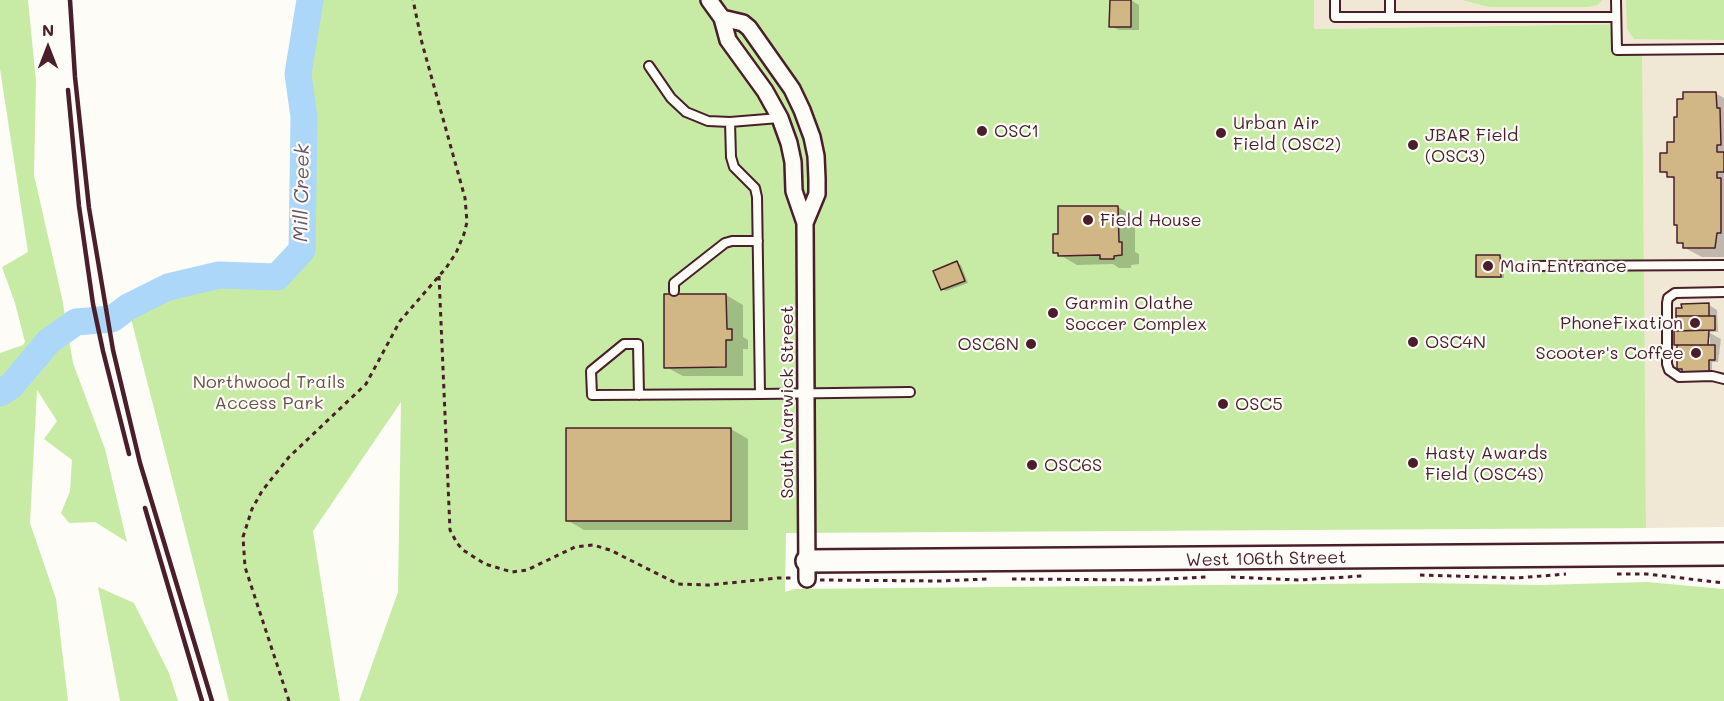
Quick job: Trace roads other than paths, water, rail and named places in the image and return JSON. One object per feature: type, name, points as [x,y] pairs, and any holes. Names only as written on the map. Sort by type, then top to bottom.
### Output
[{"type":"street","points":[[709,0],[722,18]]},
{"type":"street","name":"South Warwick Street","points":[[805,224],[817,194],[817,179],[812,137],[802,110],[792,89],[749,28],[743,23],[722,18],[728,40],[765,91],[780,118],[793,162],[794,191],[805,224],[807,570]]},
{"type":"street","name":"West 106th Street","points":[[807,570],[1724,554]]},
{"type":"lane","points":[[1335,0],[1335,16],[1616,16]]},
{"type":"lane","points":[[1390,0],[1390,16]]},
{"type":"lane","points":[[1616,0],[1617,50],[1724,49]]},
{"type":"lane","points":[[649,66],[671,98],[686,112],[708,121],[730,122],[780,118]]},
{"type":"lane","points":[[730,122],[731,157],[734,167],[754,188],[757,197],[760,394]]},
{"type":"lane","points":[[674,291],[674,283],[725,243],[758,241]]},
{"type":"lane","points":[[1532,266],[1724,265]]},
{"type":"lane","points":[[1724,292],[1675,293],[1668,298],[1667,303],[1667,364],[1669,370],[1679,376],[1712,376],[1724,379]]},
{"type":"lane","points":[[639,395],[638,344],[624,344],[591,371],[592,395],[639,395],[760,394],[910,392]]},
{"type":"waterway","name":"Mill Creek","points":[[0,393],[11,386],[49,341],[76,322],[112,319],[128,307],[168,287],[219,275],[277,277],[302,250],[304,117],[298,74],[310,0]]},
{"type":"railway","points":[[70,0],[75,77],[89,208],[113,350],[140,463],[212,701]]},
{"type":"railway","points":[[68,90],[79,206],[93,304],[129,454]]},
{"type":"railway","points":[[145,508],[202,701]]},
{"type":"place","name":"OSC1","points":[[982,131]]},
{"type":"place","name":"Urban Air Field (OSC2)","points":[[1221,133]]},
{"type":"place","name":"JBAR Field (OSC3)","points":[[1413,145]]},
{"type":"place","name":"Field House","points":[[1088,220]]},
{"type":"place","name":"Main Entrance","points":[[1488,266]]},
{"type":"place","name":"Garmin Olathe Soccer Complex","points":[[1053,313]]},
{"type":"place","name":"PhoneFixation","points":[[1695,323]]},
{"type":"place","name":"OSC4N","points":[[1413,342]]},
{"type":"place","name":"OSC6N","points":[[1031,344]]},
{"type":"place","name":"Scooter's Coffee","points":[[1696,353]]},
{"type":"place","name":"OSC5","points":[[1223,404]]},
{"type":"place","name":"Hasty Awards Field (OSC4S)","points":[[1413,463]]},
{"type":"place","name":"OSC6S","points":[[1032,465]]},
{"type":"park label","name":"Northwood Trails Access Park","points":[[269,392]]}]
